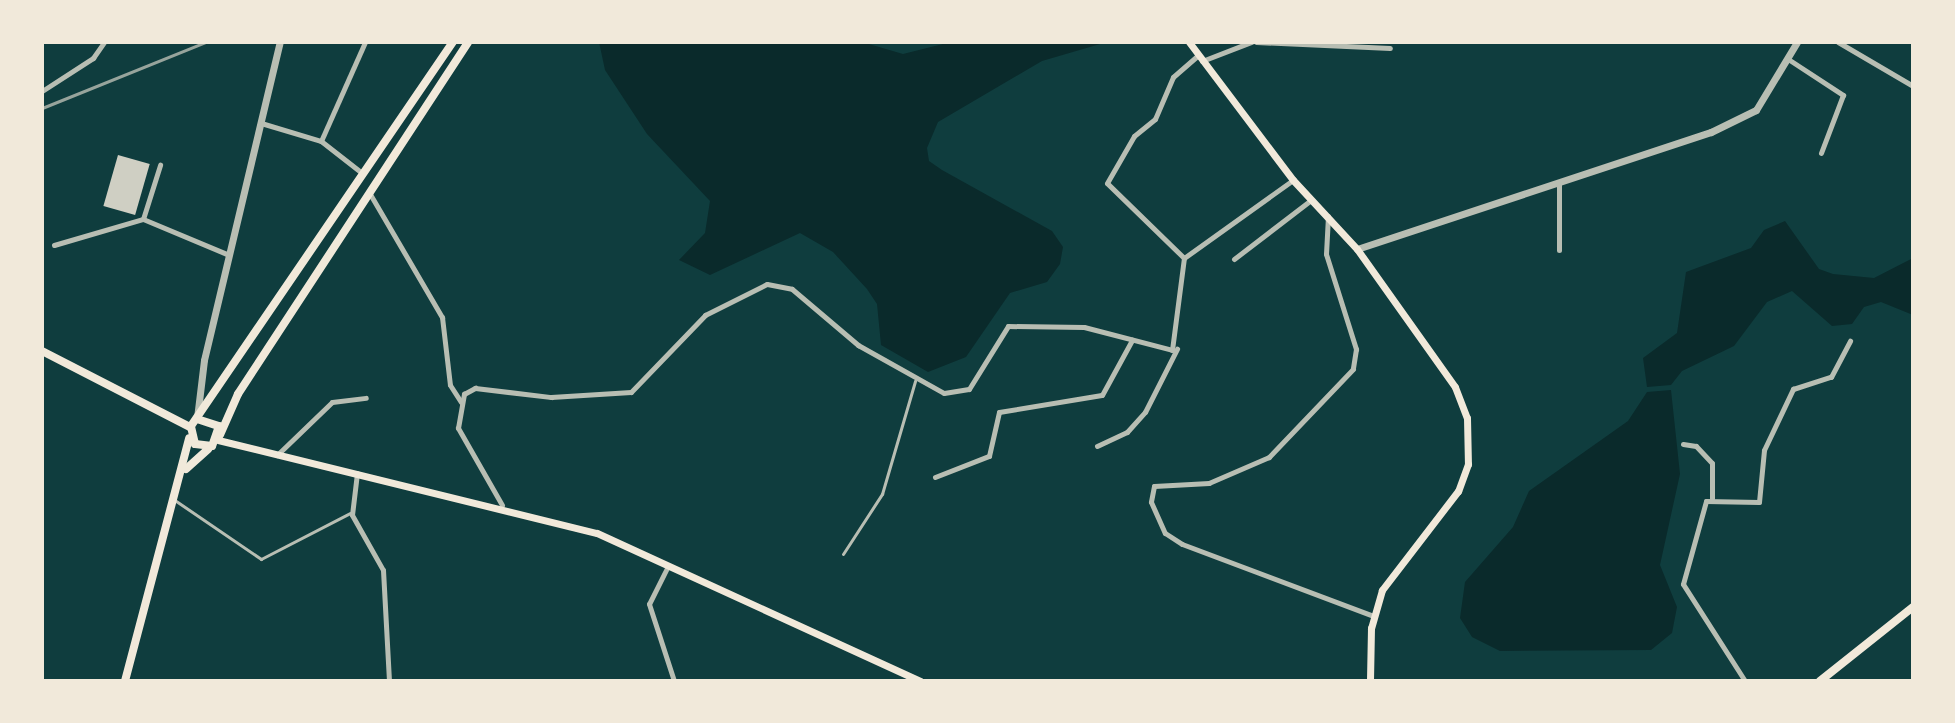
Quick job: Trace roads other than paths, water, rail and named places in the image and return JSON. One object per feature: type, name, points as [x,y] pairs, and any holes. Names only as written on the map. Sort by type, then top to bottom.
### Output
[{"type":"main road","points":[[125,681],[173,499],[185,470],[190,430],[453,42]]},
{"type":"main road","points":[[185,470],[217,441],[238,394],[368,190],[468,42]]},
{"type":"main road","points":[[1189,42],[1293,180],[1357,249],[1455,387],[1470,446],[1458,491],[1382,590],[1374,616],[1370,681]]},
{"type":"main road","points":[[42,351],[190,430],[197,446],[217,441],[502,505],[668,565],[921,681]]},
{"type":"main road","points":[[197,419],[214,420],[217,441]]},
{"type":"main road","points":[[1820,681],[1913,607]]},
{"type":"street","points":[[42,91],[93,58],[104,42]]},
{"type":"street","points":[[197,419],[229,255],[280,42]]},
{"type":"street","points":[[321,141],[365,42]]},
{"type":"street","points":[[1357,249],[1559,182],[1756,110],[1797,42]]},
{"type":"street","points":[[1838,42],[1913,86]]},
{"type":"street","points":[[1184,258],[1107,183],[1134,136],[1155,119],[1173,77],[1199,59],[1236,43],[1390,48]]},
{"type":"street","points":[[1788,59],[1843,95],[1821,153]]},
{"type":"street","points":[[261,123],[321,141],[363,174]]},
{"type":"street","points":[[143,219],[160,165]]},
{"type":"street","points":[[1097,446],[1145,412],[1177,348],[1184,258],[1293,180]]},
{"type":"street","points":[[1559,182],[1559,250]]},
{"type":"street","points":[[368,190],[442,317],[450,385],[461,402]]},
{"type":"street","points":[[1234,259],[1311,199]]},
{"type":"street","points":[[1328,216],[1326,254],[1356,349],[1350,373],[1269,457],[1209,483],[1154,486],[1151,502],[1165,533],[1182,544],[1374,616]]},
{"type":"street","points":[[54,245],[143,219],[229,255]]},
{"type":"street","points":[[502,505],[458,428],[461,402],[475,388],[551,397],[631,392],[705,315],[767,284],[792,289],[839,331],[915,381],[944,393],[969,389],[1008,326],[1084,327],[1177,348]]},
{"type":"street","points":[[935,477],[989,456],[999,412],[1102,395],[1132,340]]},
{"type":"street","points":[[1712,498],[1759,502],[1764,450],[1793,389],[1831,377],[1850,341]]},
{"type":"street","points":[[276,455],[332,402],[366,398]]},
{"type":"street","points":[[1683,444],[1696,446],[1712,463],[1712,498],[1683,584],[1745,681]]},
{"type":"street","points":[[357,473],[351,513],[383,570],[389,681]]},
{"type":"street","points":[[668,565],[649,604],[674,681]]},
{"type":"lane","points":[[843,554],[882,494],[915,381]]},
{"type":"lane","points":[[173,499],[261,559],[351,513]]},
{"type":"water","points":[[599,42],[862,42],[903,54],[951,42],[1107,42],[1042,61],[938,122],[927,148],[929,161],[942,170],[1052,231],[1063,247],[1060,264],[1047,282],[1010,293],[966,357],[928,372],[881,345],[877,304],[867,289],[833,252],[800,233],[710,275],[679,260],[705,233],[710,201],[647,134],[605,70]]},
{"type":"water","points":[[1785,221],[1819,269],[1833,274],[1874,278],[1913,258],[1913,315],[1881,302],[1864,307],[1852,324],[1832,326],[1792,291],[1767,302],[1734,346],[1682,371],[1671,385],[1647,387],[1643,358],[1677,333],[1686,272],[1751,248],[1764,230]]},
{"type":"water","points":[[1671,390],[1680,474],[1660,565],[1677,607],[1672,633],[1651,650],[1500,651],[1472,637],[1460,618],[1465,582],[1513,527],[1529,491],[1628,421],[1647,392]]},
{"type":"railway","points":[[42,108],[205,42]]}]
